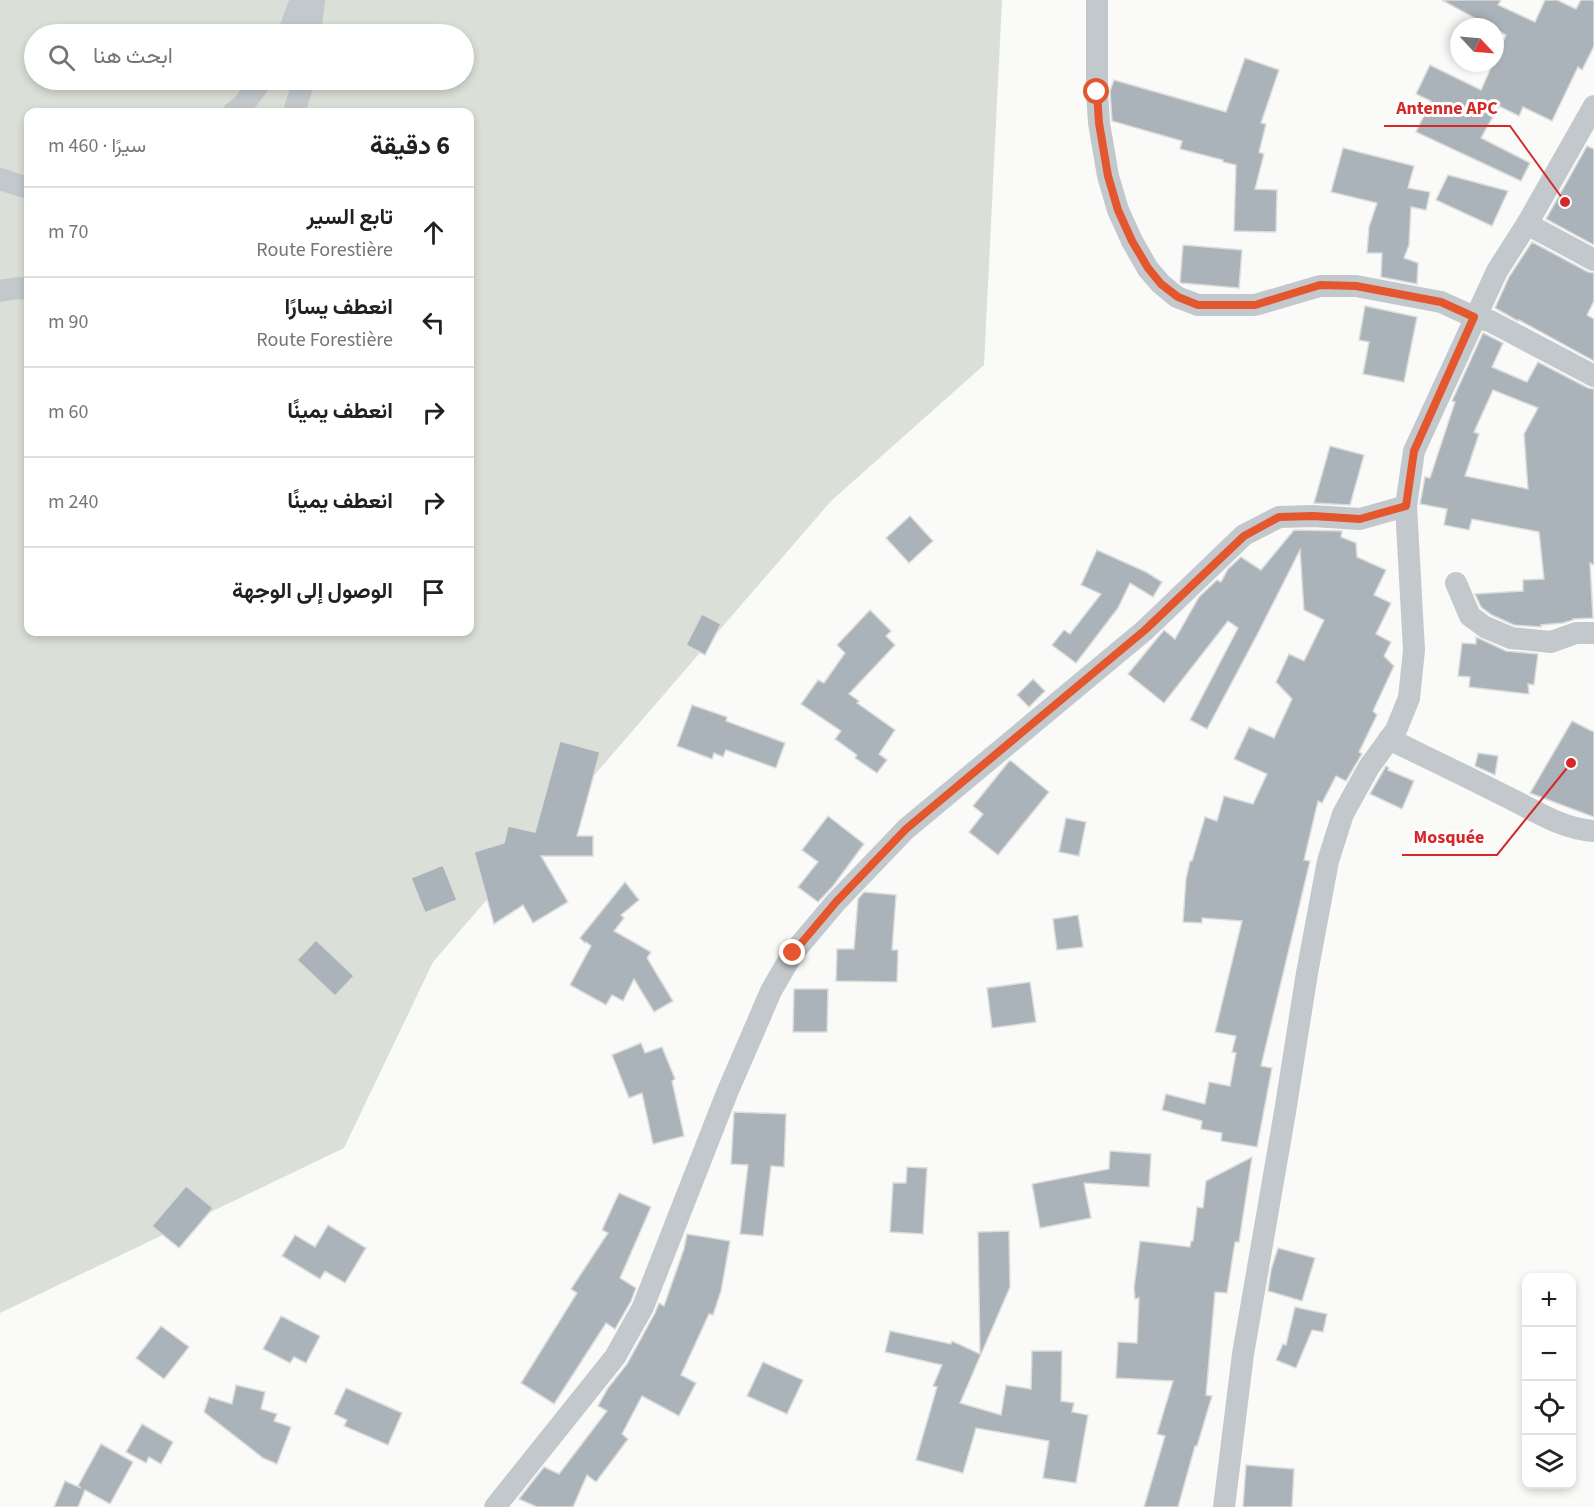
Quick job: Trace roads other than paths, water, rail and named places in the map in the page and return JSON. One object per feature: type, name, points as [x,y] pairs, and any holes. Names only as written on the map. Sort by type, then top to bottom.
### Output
[{"type":"street","points":[[292,24],[301,0]]},
{"type":"street","points":[[311,24],[314,0]]},
{"type":"street","points":[[1096,0],[1099,123],[1108,176],[1118,210],[1132,241],[1148,268],[1161,284],[1178,297],[1198,305],[1255,305],[1320,285],[1356,286],[1441,302],[1474,317],[1490,321],[1594,376]]},
{"type":"street","points":[[239,108],[254,90]]},
{"type":"street","points":[[295,108],[301,90]]},
{"type":"street","points":[[1224,1507],[1243,1354],[1328,861],[1342,814],[1369,767],[1396,730],[1409,698],[1414,650],[1406,506],[1414,451],[1497,271],[1527,224],[1594,106]]},
{"type":"street","points":[[0,179],[24,187]]},
{"type":"street","points":[[1527,224],[1594,260]]},
{"type":"street","points":[[0,291],[24,289]]},
{"type":"street","points":[[495,1507],[615,1357],[638,1317],[727,1093],[771,991],[793,953],[836,902],[906,829],[1145,630],[1244,536],[1279,517],[1313,516],[1360,519],[1406,506]]},
{"type":"street","points":[[1456,583],[1470,616],[1485,627],[1511,638],[1551,642],[1576,633],[1594,633]]},
{"type":"street","points":[[1389,739],[1552,821],[1579,830],[1594,831]]},
{"type":"place","name":"Antenne APC","points":[[1565,202]]},
{"type":"place","name":"Mosquée","points":[[1571,763]]}]
